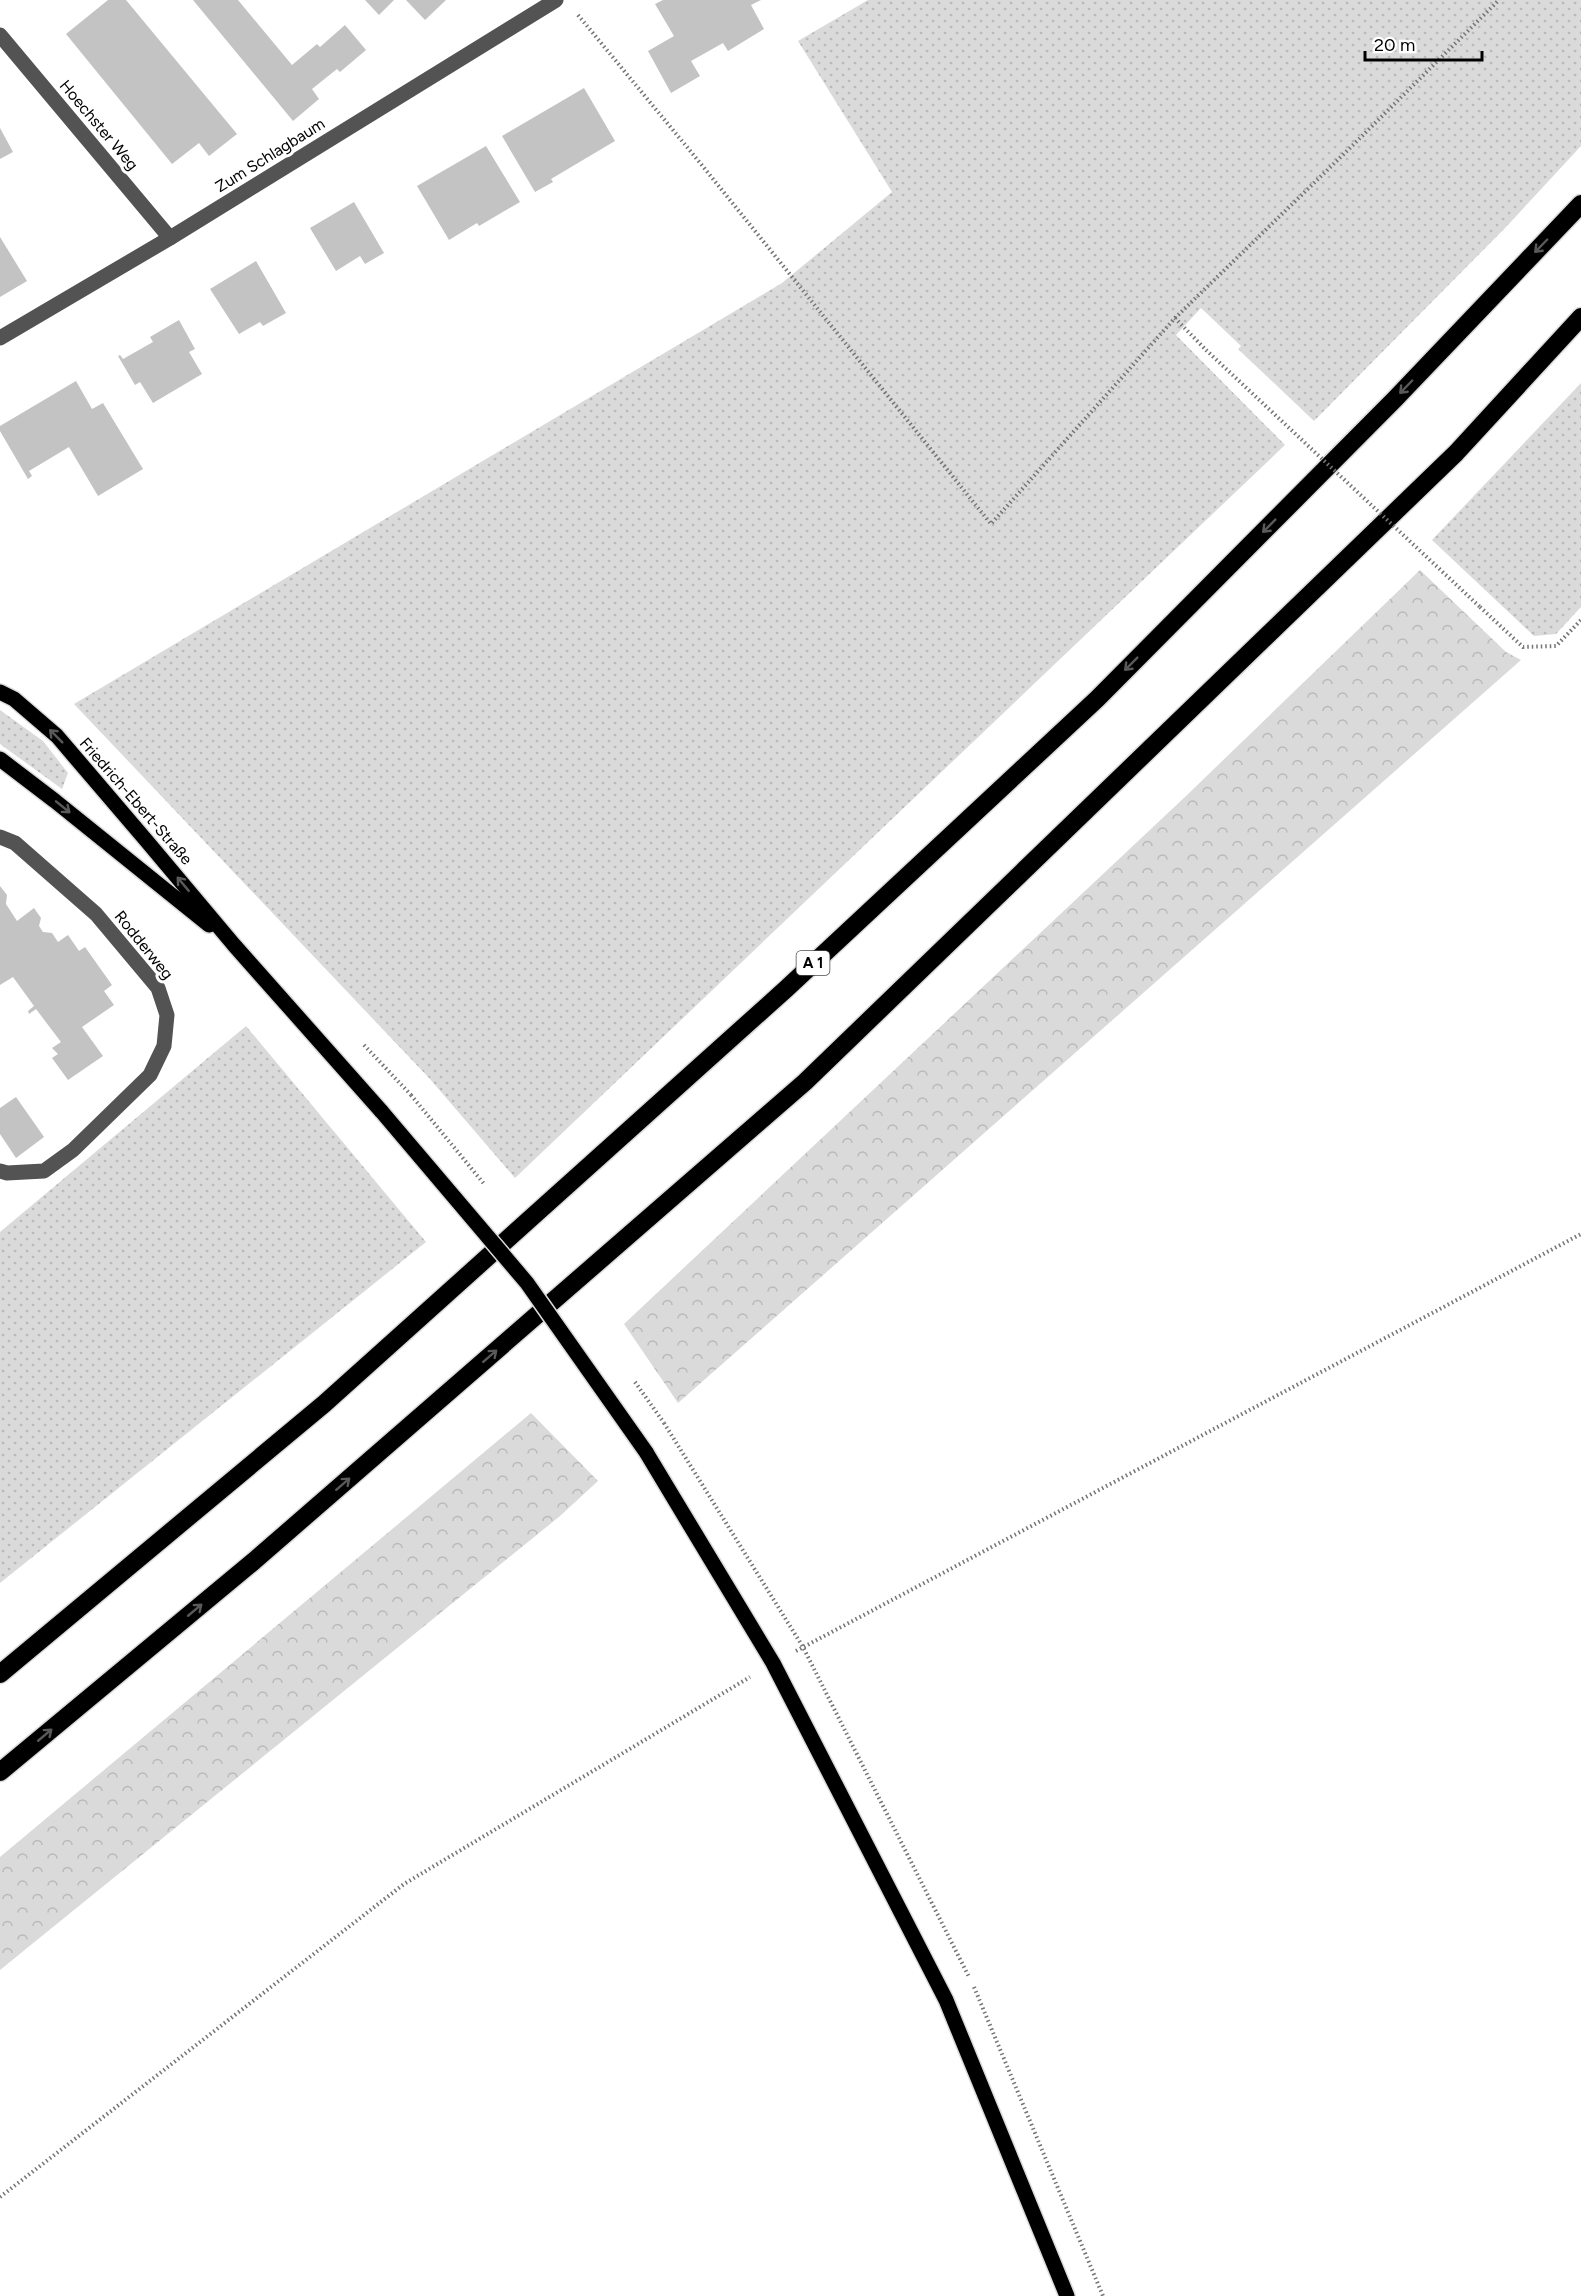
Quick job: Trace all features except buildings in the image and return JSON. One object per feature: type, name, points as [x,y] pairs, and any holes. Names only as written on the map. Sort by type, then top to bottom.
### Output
[{"type":"highway","name":"A 1","points":[[0,1674],[324,1404],[786,989],[1105,690],[1395,399],[1581,204]]},
{"type":"highway","points":[[0,1772],[254,1562],[805,1082],[1456,453],[1581,316]]},
{"type":"main road","name":"Friedrich-Ebert-Straße","points":[[0,692],[14,699],[57,736],[234,945],[382,1112],[527,1283],[646,1452],[773,1663],[946,2000],[1067,2296]]},
{"type":"main road","name":"Friedrich-Ebert-Straße","points":[[0,759],[234,945]]},
{"type":"street","name":"Zum Schlagbaum","points":[[0,338],[170,238],[556,0]]},
{"type":"street","name":"Hoechster Weg","points":[[0,35],[170,238]]},
{"type":"street","name":"Rodderweg","points":[[0,837],[15,843],[96,915],[158,988],[167,1015],[164,1046],[150,1075],[73,1150],[44,1171],[7,1173],[0,1171]]},
{"type":"path","points":[[573,9],[709,173],[991,524],[1175,318],[1499,0]]},
{"type":"path","points":[[1175,318],[1206,350],[1523,647],[1556,646],[1581,620]]},
{"type":"path","points":[[743,1667],[755,1688]]},
{"type":"green space","points":[[868,0],[1581,0],[1581,146],[1506,227],[1314,421],[1238,349],[1241,346],[1201,308],[1176,335],[1285,445],[515,1178],[430,1079],[74,704],[782,283],[892,192],[798,41]]},
{"type":"green space","points":[[1581,383],[1581,607],[1556,634],[1534,636],[1432,540]]},
{"type":"green space","points":[[1420,570],[1506,652],[1521,660],[678,1403],[624,1324],[1186,796]]},
{"type":"green space","points":[[0,710],[43,741],[68,773],[62,789],[0,744]]},
{"type":"green space","points":[[246,1026],[426,1242],[0,1583],[0,1232]]},
{"type":"green space","points":[[531,1413],[598,1481],[560,1516],[0,1970],[0,1857]]}]
